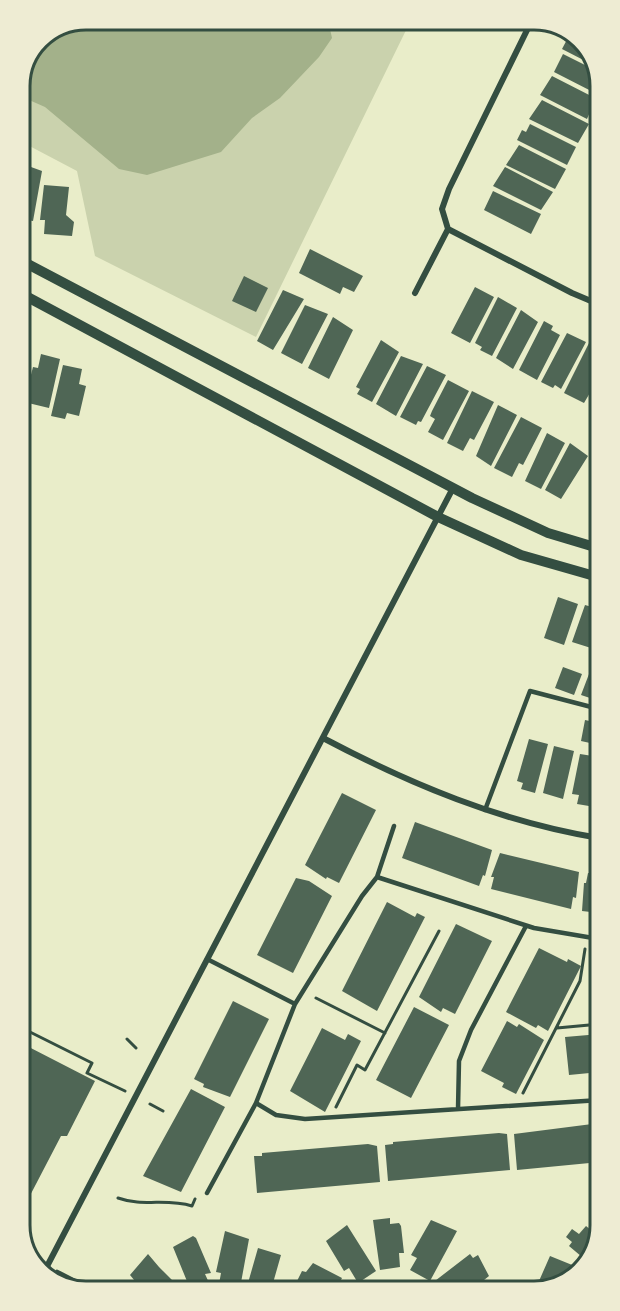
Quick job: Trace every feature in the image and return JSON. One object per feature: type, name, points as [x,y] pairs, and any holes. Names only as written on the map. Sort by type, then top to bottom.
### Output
[{"type":"street","points":[[415,293],[448,229],[442,209],[449,189],[527,30]]},
{"type":"street","points":[[448,229],[590,301]]},
{"type":"street","points":[[30,265],[453,488],[548,533],[590,546]]},
{"type":"street","points":[[30,298],[438,516],[521,555],[590,575]]},
{"type":"street","points":[[47,1266],[453,488]]},
{"type":"street","points":[[323,738],[409,781],[485,810],[590,836]]},
{"type":"lane","points":[[485,810],[530,691],[590,707]]},
{"type":"lane","points":[[207,1193],[256,1103],[296,1004],[362,896],[377,877],[394,826]]},
{"type":"lane","points":[[377,877],[526,926],[590,937]]},
{"type":"lane","points":[[458,1109],[459,1061],[471,1030],[526,926]]},
{"type":"lane","points":[[207,959],[296,1004]]},
{"type":"lane","points":[[256,1103],[276,1115],[305,1119],[590,1101]]},
{"type":"path","points":[[334,1109],[357,1065],[365,1070],[439,931]]},
{"type":"path","points":[[523,1093],[580,981],[585,949]]},
{"type":"path","points":[[316,998],[385,1033]]},
{"type":"path","points":[[556,1028],[590,1025]]},
{"type":"path","points":[[30,1032],[92,1063],[87,1073],[129,1094]]},
{"type":"path","points":[[127,1039],[136,1047]]},
{"type":"path","points":[[150,1104],[163,1111]]},
{"type":"path","points":[[118,1198],[139,1204],[169,1201],[192,1206],[195,1199]]},
{"type":"path","points":[[49,1267],[72,1279]]},
{"type":"shaded area","points":[[86,30],[406,30],[256,337],[95,256],[77,171],[30,146],[30,82],[34,65],[46,46],[65,34]]},
{"type":"shaded area","points":[[330,30],[332,38],[319,57],[280,98],[252,118],[221,152],[147,175],[119,169],[45,107],[30,100],[30,82],[34,65],[46,46],[55,39],[75,31]]},
{"type":"building","points":[[566,41],[574,46],[584,60],[562,49]]},
{"type":"building","points":[[563,54],[586,65],[590,90],[554,72]]},
{"type":"building","points":[[552,76],[590,95],[590,112],[587,119],[540,95]]},
{"type":"building","points":[[542,100],[589,124],[578,143],[529,119]]},
{"type":"building","points":[[530,124],[576,147],[567,165],[517,140],[522,130],[526,132]]},
{"type":"building","points":[[519,145],[566,169],[555,189],[506,165]]},
{"type":"building","points":[[30,167],[42,171],[33,221],[30,221]]},
{"type":"building","points":[[505,167],[553,192],[541,210],[493,186]]},
{"type":"building","points":[[44,185],[69,187],[66,215],[74,222],[72,236],[44,234],[45,220],[40,220]]},
{"type":"building","points":[[493,191],[541,214],[531,234],[484,210]]},
{"type":"building","points":[[310,249],[363,276],[354,292],[343,287],[340,294],[299,273]]},
{"type":"building","points":[[244,276],[268,288],[256,312],[232,301]]},
{"type":"building","points":[[475,287],[494,297],[470,343],[451,333]]},
{"type":"building","points":[[283,290],[304,299],[273,350],[257,341]]},
{"type":"building","points":[[498,297],[517,308],[492,356],[480,350],[482,347],[475,343]]},
{"type":"building","points":[[305,305],[328,314],[302,364],[281,353]]},
{"type":"building","points":[[521,310],[538,322],[513,369],[496,358]]},
{"type":"building","points":[[333,317],[353,330],[329,379],[308,368]]},
{"type":"building","points":[[544,321],[553,326],[551,330],[560,335],[537,380],[519,370]]},
{"type":"building","points":[[567,333],[586,342],[561,389],[555,385],[553,388],[541,382]]},
{"type":"building","points":[[381,340],[399,352],[372,402],[357,394],[360,389],[356,387]]},
{"type":"building","points":[[590,343],[590,393],[584,403],[564,393]]},
{"type":"building","points":[[41,354],[60,359],[49,408],[30,403],[30,379],[33,367],[38,368]]},
{"type":"building","points":[[401,356],[423,364],[396,416],[376,404]]},
{"type":"building","points":[[63,365],[82,369],[79,384],[86,386],[79,416],[67,413],[65,419],[51,416]]},
{"type":"building","points":[[427,366],[446,375],[421,422],[418,421],[416,425],[400,417]]},
{"type":"building","points":[[448,380],[469,391],[443,440],[428,432],[435,419],[430,416]]},
{"type":"building","points":[[472,391],[494,402],[474,440],[470,438],[463,451],[447,443]]},
{"type":"building","points":[[498,405],[517,415],[491,466],[476,456]]},
{"type":"building","points":[[521,417],[542,428],[523,465],[519,463],[512,477],[494,468]]},
{"type":"building","points":[[547,433],[565,443],[541,489],[525,481]]},
{"type":"building","points":[[570,443],[588,456],[561,499],[545,490]]},
{"type":"building","points":[[558,597],[578,604],[564,645],[544,638]]},
{"type":"building","points":[[585,605],[590,606],[590,648],[572,642]]},
{"type":"building","points":[[563,667],[582,674],[574,695],[555,688]]},
{"type":"building","points":[[589,674],[590,674],[590,698],[581,695]]},
{"type":"building","points":[[585,720],[590,721],[590,743],[581,741]]},
{"type":"building","points":[[529,739],[548,744],[535,793],[521,789],[523,783],[517,781]]},
{"type":"building","points":[[554,746],[574,751],[563,799],[543,793]]},
{"type":"building","points":[[580,754],[590,756],[589,806],[577,804],[579,795],[572,794]]},
{"type":"building","points":[[342,793],[376,810],[339,883],[327,877],[326,879],[305,865]]},
{"type":"building","points":[[415,822],[492,850],[485,876],[483,875],[479,886],[402,858]]},
{"type":"building","points":[[500,853],[579,872],[576,898],[573,897],[571,909],[491,889],[494,877],[491,877]]},
{"type":"building","points":[[588,873],[590,873],[590,912],[582,911],[584,883],[586,883]]},
{"type":"building","points":[[296,878],[309,881],[332,896],[293,973],[257,955]]},
{"type":"building","points":[[387,902],[415,917],[417,913],[425,917],[377,1011],[342,991]]},
{"type":"building","points":[[456,924],[492,941],[455,1014],[443,1008],[441,1012],[419,997]]},
{"type":"building","points":[[539,948],[567,962],[568,959],[581,966],[548,1031],[538,1025],[536,1028],[506,1012]]},
{"type":"building","points":[[233,1001],[269,1019],[230,1097],[203,1087],[204,1084],[194,1079]]},
{"type":"building","points":[[414,1007],[449,1025],[411,1098],[376,1080]]},
{"type":"building","points":[[507,1021],[517,1027],[519,1024],[544,1040],[516,1094],[502,1087],[504,1083],[481,1071]]},
{"type":"building","points":[[322,1028],[345,1040],[348,1034],[361,1041],[325,1112],[290,1091]]},
{"type":"building","points":[[590,1035],[590,1073],[569,1075],[565,1037]]},
{"type":"building","points":[[30,1048],[95,1081],[67,1136],[61,1136],[30,1196]]},
{"type":"building","points":[[191,1089],[225,1107],[181,1192],[143,1176]]},
{"type":"building","points":[[590,1124],[590,1163],[517,1170],[514,1134]]},
{"type":"building","points":[[507,1134],[510,1170],[388,1181],[385,1145],[393,1144],[393,1142]]},
{"type":"building","points":[[368,1144],[377,1146],[380,1182],[257,1193],[254,1156],[262,1156],[262,1153]]},
{"type":"building","points":[[390,1218],[390,1224],[399,1223],[401,1226],[404,1253],[399,1253],[400,1267],[380,1270],[373,1220]]},
{"type":"building","points":[[431,1220],[457,1231],[430,1281],[410,1270],[417,1258],[411,1255]]},
{"type":"building","points":[[347,1225],[376,1271],[361,1281],[357,1281],[349,1268],[344,1271],[326,1241]]},
{"type":"building","points":[[586,1226],[590,1229],[581,1256],[569,1246],[572,1242],[566,1237],[572,1229],[579,1234]]},
{"type":"building","points":[[225,1231],[249,1239],[241,1281],[220,1281],[221,1273],[216,1272]]},
{"type":"building","points":[[193,1236],[196,1238],[211,1273],[205,1274],[208,1281],[187,1281],[173,1247]]},
{"type":"building","points":[[258,1248],[281,1255],[274,1281],[249,1281]]},
{"type":"building","points":[[148,1254],[173,1281],[135,1281],[130,1275]]},
{"type":"building","points":[[470,1254],[473,1258],[478,1255],[489,1276],[483,1281],[435,1281]]},
{"type":"building","points":[[550,1256],[573,1265],[552,1278],[539,1281]]},
{"type":"building","points":[[313,1263],[342,1278],[340,1281],[297,1281],[302,1271],[306,1272]]}]
